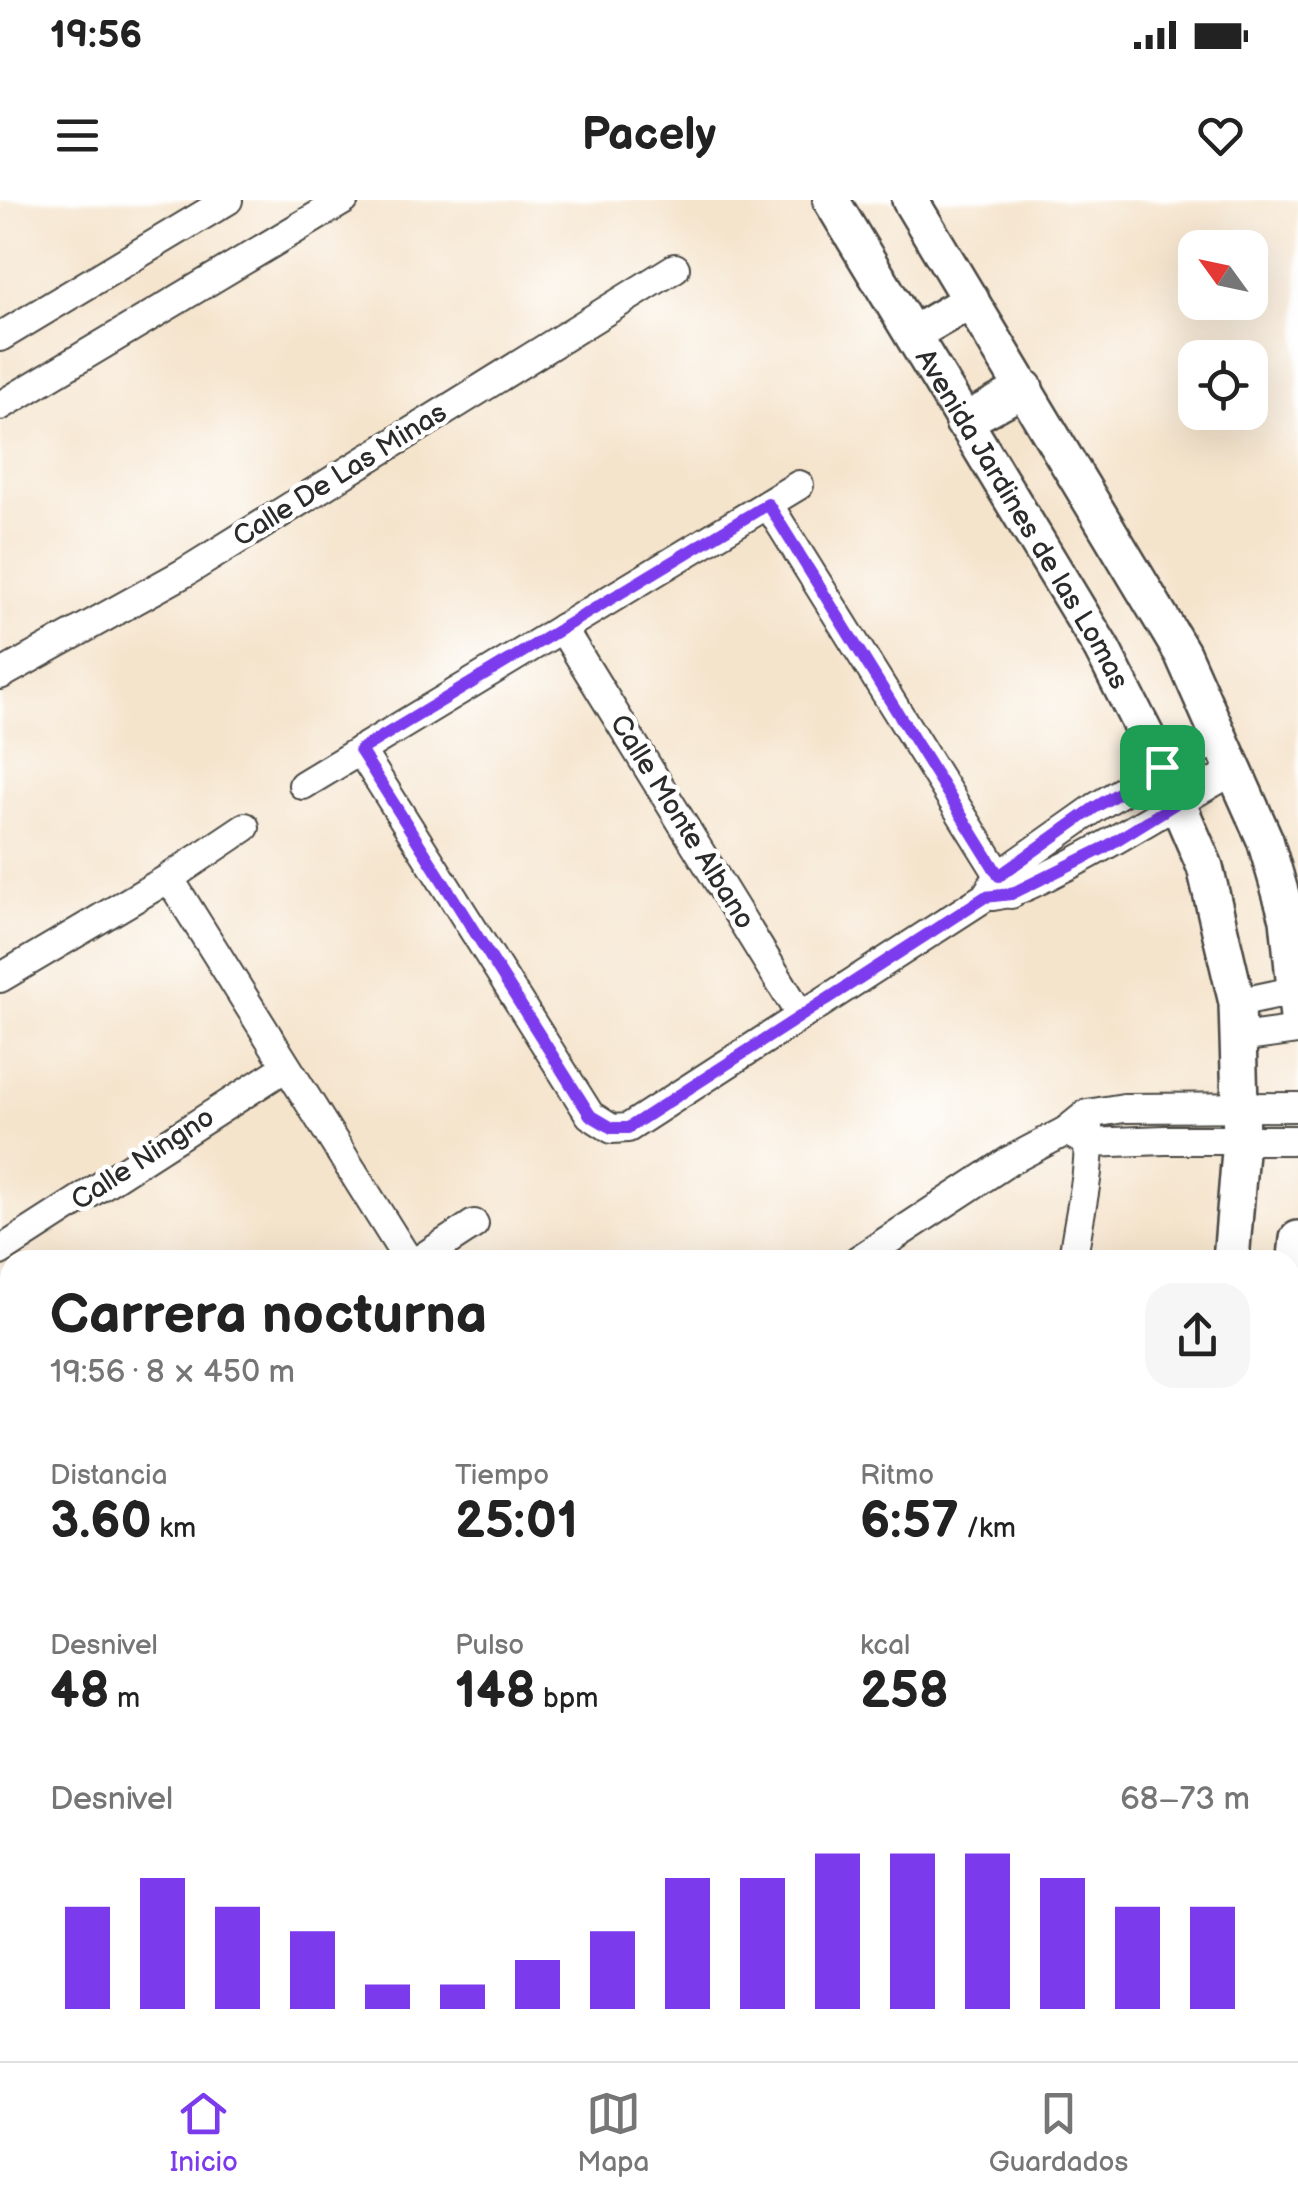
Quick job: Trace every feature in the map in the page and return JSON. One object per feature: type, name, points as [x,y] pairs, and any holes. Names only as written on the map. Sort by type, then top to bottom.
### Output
[{"type":"street","points":[[0,338],[228,200]]},
{"type":"street","points":[[0,406],[344,200]]},
{"type":"street","name":"Avenida Jardines de las Lomas","points":[[831,200],[1102,649],[1162,767],[1205,867],[1222,930],[1238,1020],[1241,1123],[1232,1250]]},
{"type":"street","points":[[910,200],[1182,652],[1265,840],[1288,919],[1297,1000],[1238,1020]]},
{"type":"street","name":"Calle De Las Minas","points":[[0,675],[184,573],[676,268]]},
{"type":"street","points":[[912,334],[971,300]]},
{"type":"street","points":[[964,422],[1025,388]]},
{"type":"street","points":[[303,784],[799,485]]},
{"type":"street","points":[[768,504],[998,889]]},
{"type":"street","name":"Calle Monte Albano","points":[[562,628],[801,1016]]},
{"type":"street","points":[[360,750],[590,1115],[612,1128],[628,1128],[998,889],[1094,808],[1162,767],[1228,755]]},
{"type":"street","points":[[998,889],[1104,848],[1178,802],[1228,755]]},
{"type":"street","points":[[0,978],[169,878],[245,827]]},
{"type":"street","points":[[169,878],[402,1250]]},
{"type":"street","points":[[1238,1020],[1298,1030]]},
{"type":"street","name":"Calle Ningno","points":[[2,1250],[286,1067]]},
{"type":"street","points":[[1241,1123],[1298,1107]]},
{"type":"street","points":[[873,1250],[1008,1161],[1124,1108],[1241,1123],[1298,1140]]},
{"type":"street","points":[[1075,1250],[1083,1198],[1081,1130]]},
{"type":"street","points":[[434,1250],[474,1224]]},
{"type":"route","points":[[768,504],[999,876],[1094,808],[1162,767],[1178,802],[1104,848],[1011,894],[985,897],[628,1128],[612,1128],[590,1115],[360,750],[768,504]]}]
